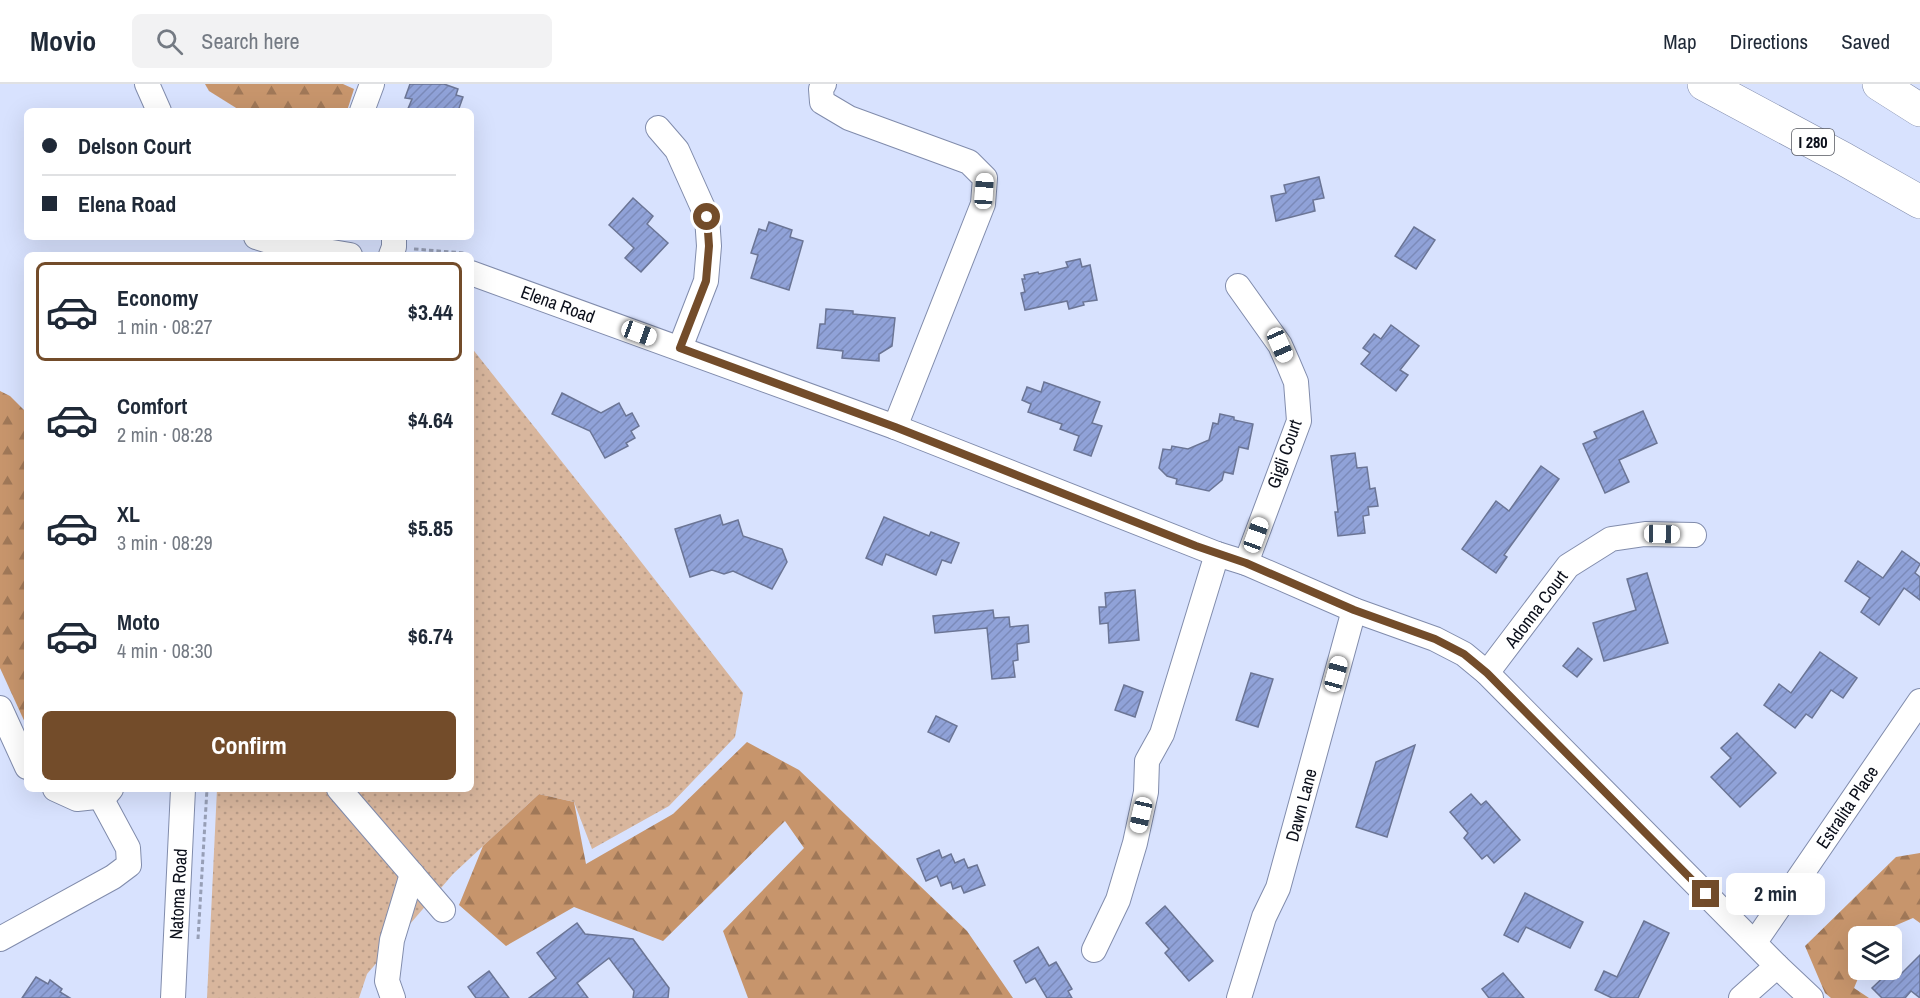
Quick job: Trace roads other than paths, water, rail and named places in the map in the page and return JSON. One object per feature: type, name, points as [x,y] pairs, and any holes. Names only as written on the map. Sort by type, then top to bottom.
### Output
[{"type":"highway","name":"I 280","points":[[1704,84],[1920,202]]},
{"type":"highway","points":[[1879,84],[1920,110]]},
{"type":"street","points":[[147,84],[158,108]]},
{"type":"street","points":[[363,108],[372,84]]},
{"type":"street","points":[[824,84],[821,89],[822,102],[849,118],[969,162],[985,178],[983,204],[895,427]]},
{"type":"street","points":[[658,128],[677,150],[707,217],[709,246],[706,281],[680,348]]},
{"type":"street","points":[[266,240],[332,252]]},
{"type":"street","name":"Elena Road","points":[[474,274],[895,427],[1217,554],[1246,563],[1354,610],[1435,639],[1464,654],[1487,673],[1811,998]]},
{"type":"street","name":"Gigli Court","points":[[1238,286],[1280,345],[1296,382],[1299,421],[1246,563]]},
{"type":"street","name":"Adonna Court","points":[[1487,673],[1568,566],[1611,539],[1646,534],[1694,534]]},
{"type":"street","points":[[1094,950],[1118,900],[1135,843],[1146,792],[1147,761],[1162,734],[1217,554]]},
{"type":"street","name":"Dawn Lane","points":[[1239,998],[1264,917],[1278,888],[1354,610]]},
{"type":"street","name":"Estralita Place","points":[[1755,942],[1920,701]]},
{"type":"street","points":[[0,708],[24,760]]},
{"type":"street","points":[[0,939],[113,877],[129,865],[128,848],[106,793],[77,799],[62,792]]},
{"type":"street","name":"Natoma Road","points":[[173,998],[183,792]]},
{"type":"street","points":[[342,792],[443,910]]},
{"type":"street","points":[[393,998],[387,981],[392,940],[412,874]]},
{"type":"street","points":[[1741,998],[1777,966]]}]
